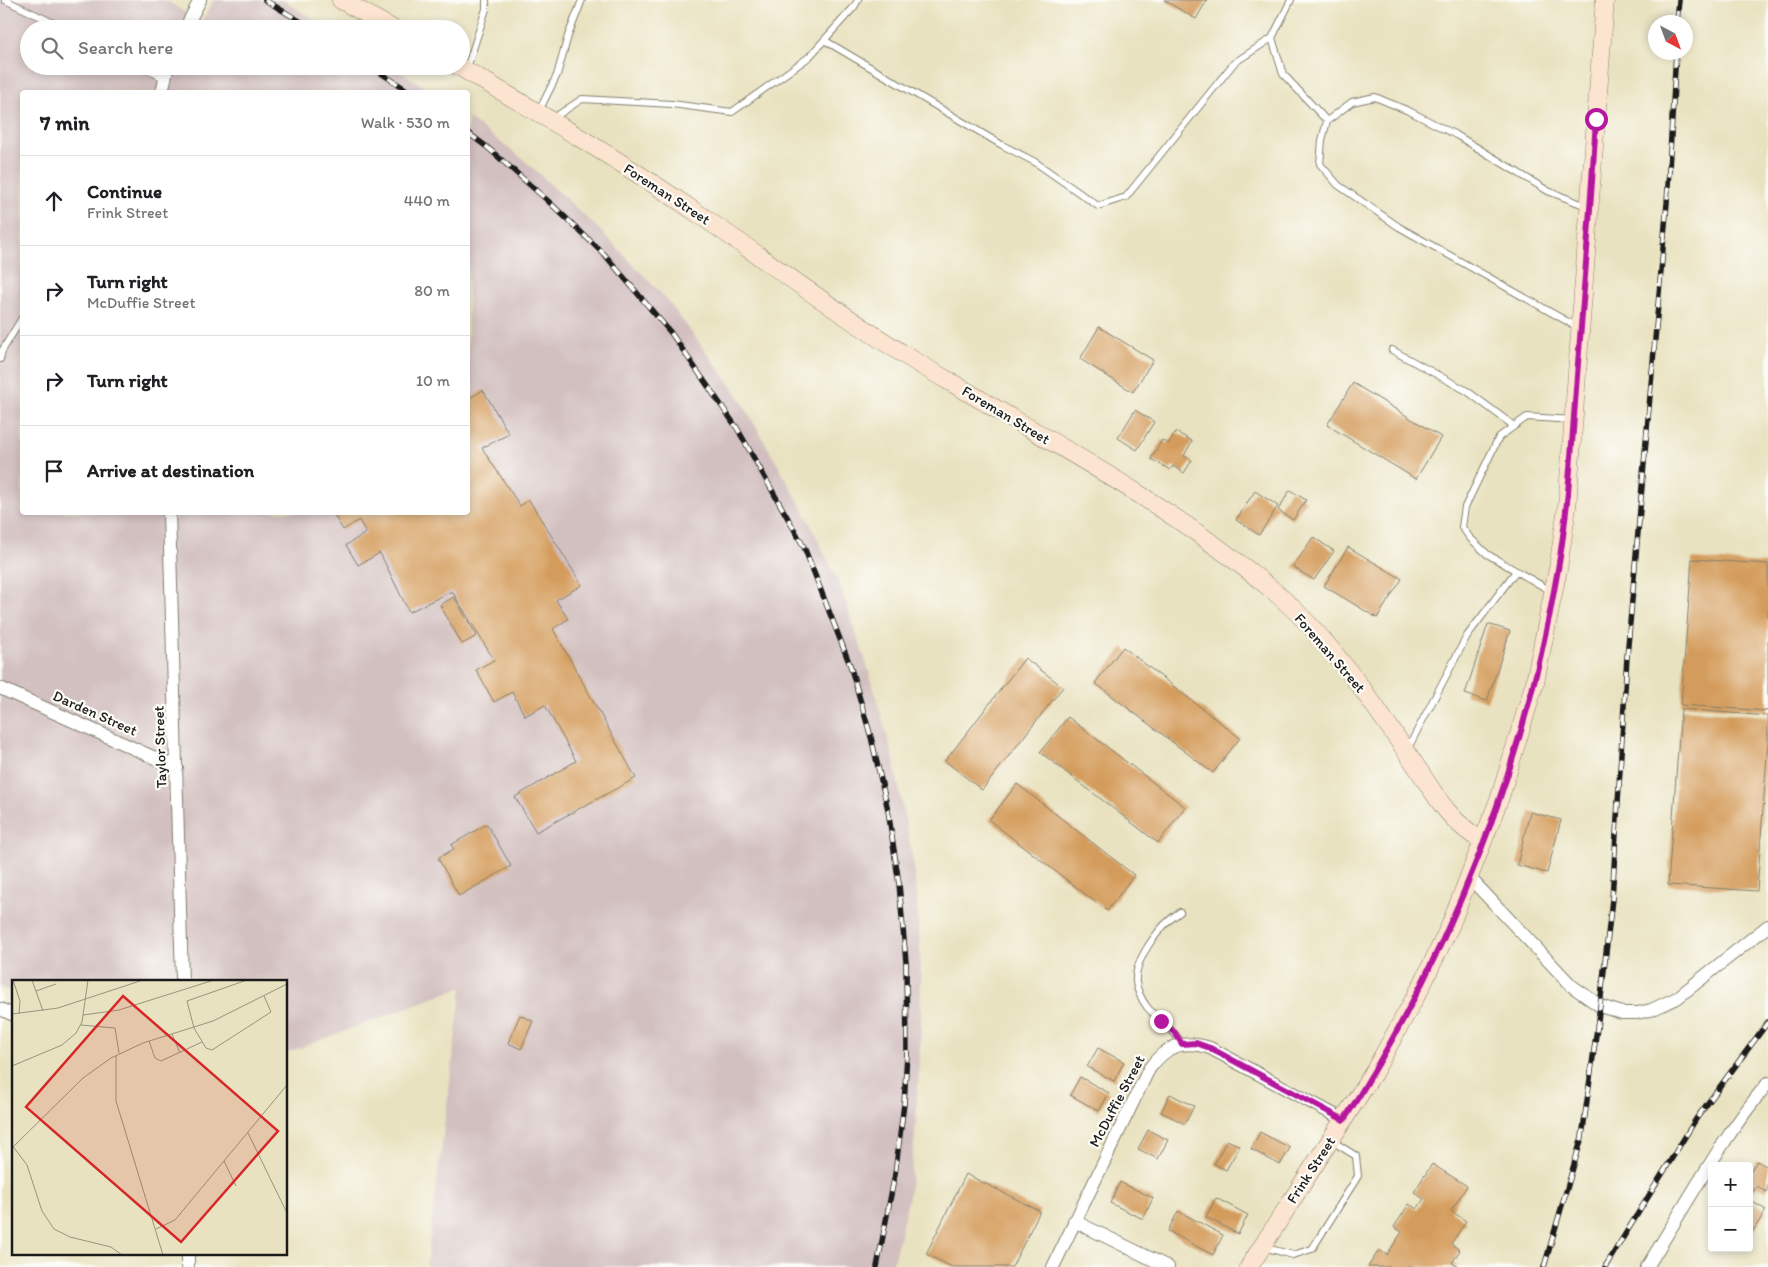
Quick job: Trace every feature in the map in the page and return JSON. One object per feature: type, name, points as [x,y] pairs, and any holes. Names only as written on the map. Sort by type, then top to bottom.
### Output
[{"type":"main road","points":[[341,0],[377,20]]},
{"type":"main road","name":"Frink Street","points":[[1249,1267],[1374,1072],[1422,985],[1450,926],[1500,797],[1535,682],[1554,592],[1567,507],[1605,0]]},
{"type":"main road","name":"Foreman Street","points":[[470,74],[545,116],[695,212],[822,302],[914,362],[1142,496],[1216,546],[1274,591],[1303,619],[1340,660],[1361,688],[1448,814],[1469,834],[1483,841]]},
{"type":"street","points":[[190,20],[200,0]]},
{"type":"street","points":[[162,90],[166,75]]},
{"type":"street","name":"Taylor Street","points":[[170,515],[182,980]]},
{"type":"street","name":"Darden Street","points":[[0,688],[177,768]]},
{"type":"street","points":[[1469,878],[1572,986],[1600,1006],[1622,1013],[1637,1013],[1651,1010],[1677,998],[1768,926]]},
{"type":"street","points":[[0,1009],[12,1014]]},
{"type":"street","points":[[1182,1044],[1196,1043],[1210,1048],[1344,1120]]},
{"type":"street","name":"McDuffie Street","points":[[1053,1267],[1149,1070],[1157,1058],[1168,1049],[1182,1044]]},
{"type":"street","points":[[1647,1267],[1718,1152],[1750,1104],[1768,1083]]},
{"type":"street","points":[[1074,1221],[1168,1267]]},
{"type":"street","points":[[188,1254],[188,1267]]},
{"type":"lane","points":[[5,0],[47,20]]},
{"type":"lane","points":[[470,49],[486,9],[486,0]]},
{"type":"lane","points":[[545,116],[568,36],[582,0]]},
{"type":"lane","points":[[545,116],[582,99],[672,104],[732,112],[809,57],[854,7],[858,0]]},
{"type":"lane","points":[[824,40],[1002,145],[1035,162],[1098,206],[1126,196],[1234,63],[1272,38],[1291,0]]},
{"type":"lane","points":[[1272,38],[1283,74],[1328,121]]},
{"type":"lane","points":[[1581,329],[1399,227],[1338,185],[1320,164],[1322,140],[1328,121],[1352,102],[1375,98],[1411,112],[1458,136],[1548,191],[1590,207]]},
{"type":"lane","points":[[0,359],[2,351],[20,321]]},
{"type":"lane","points":[[1392,350],[1467,392],[1514,426]]},
{"type":"lane","points":[[1554,592],[1487,554],[1470,538],[1462,527],[1466,507],[1499,437],[1527,416],[1574,420]]},
{"type":"lane","points":[[1406,752],[1467,636],[1516,571]]},
{"type":"lane","points":[[1180,912],[1160,928],[1140,962],[1136,982],[1140,996],[1148,1007],[1175,1033],[1182,1044]]},
{"type":"lane","points":[[1262,1247],[1293,1255],[1312,1249],[1358,1176],[1356,1156],[1330,1140]]},
{"type":"shaded area","points":[[0,0],[165,0],[198,20],[20,20],[20,75],[406,75],[429,90],[20,90],[20,515],[470,515],[470,119],[523,159],[601,231],[668,301],[738,395],[804,511],[840,586],[869,671],[893,757],[914,866],[920,943],[921,1028],[916,1122],[909,1196],[892,1267],[426,1267],[462,987],[288,1052],[288,980],[12,980],[12,992],[0,987]]},
{"type":"shaded area","points":[[214,0],[282,0],[315,20],[202,20]]},
{"type":"building","points":[[1164,0],[1207,0],[1196,19]]},
{"type":"building","points":[[1099,327],[1153,360],[1133,392],[1080,359]]},
{"type":"building","points":[[1353,383],[1441,437],[1416,479],[1327,425]]},
{"type":"building","points":[[483,390],[509,434],[482,448],[520,506],[529,500],[582,585],[556,600],[568,619],[553,629],[636,778],[536,832],[515,797],[576,761],[545,705],[525,716],[512,692],[494,702],[476,670],[494,660],[452,591],[409,612],[380,553],[358,565],[346,545],[366,533],[359,520],[343,530],[334,515],[470,515],[470,398]]},
{"type":"building","points":[[1135,410],[1154,422],[1137,450],[1118,438]]},
{"type":"building","points":[[1176,432],[1192,441],[1184,456],[1192,460],[1184,473],[1173,466],[1170,470],[1151,459],[1162,440],[1168,444]]},
{"type":"building","points":[[1290,490],[1306,500],[1293,520],[1278,510]]},
{"type":"building","points":[[1255,491],[1278,506],[1259,535],[1236,520]]},
{"type":"building","points":[[1313,537],[1334,551],[1314,580],[1293,567]]},
{"type":"building","points":[[1348,547],[1402,579],[1377,618],[1324,586]]},
{"type":"building","points":[[1692,559],[1768,564],[1768,711],[1681,705]]},
{"type":"building","points":[[454,597],[477,636],[462,644],[440,605]]},
{"type":"building","points":[[1488,624],[1510,631],[1487,701],[1465,694]]},
{"type":"building","points":[[1123,647],[1240,738],[1213,773],[1095,683]]},
{"type":"building","points":[[1025,658],[1063,687],[982,790],[945,761]]},
{"type":"building","points":[[1681,709],[1768,716],[1768,741],[1757,891],[1668,885]]},
{"type":"building","points":[[1068,717],[1185,807],[1158,843],[1040,752]]},
{"type":"building","points":[[1017,784],[1134,875],[1107,911],[989,820]]},
{"type":"building","points":[[1530,812],[1561,820],[1547,873],[1517,865]]},
{"type":"building","points":[[487,824],[511,866],[459,896],[438,858],[454,849],[451,845]]},
{"type":"building","points":[[520,1015],[533,1021],[521,1049],[508,1043]]},
{"type":"building","points":[[1098,1048],[1124,1062],[1114,1081],[1087,1067]]},
{"type":"building","points":[[1080,1077],[1109,1093],[1099,1111],[1070,1095]]},
{"type":"building","points":[[1170,1094],[1194,1106],[1185,1124],[1161,1112]]},
{"type":"building","points":[[1148,1130],[1168,1140],[1158,1159],[1138,1149]]},
{"type":"building","points":[[1260,1132],[1290,1148],[1280,1165],[1251,1149]]},
{"type":"building","points":[[1227,1140],[1240,1146],[1226,1170],[1214,1164]]},
{"type":"building","points":[[1757,1161],[1768,1167],[1768,1188],[1766,1192],[1757,1186],[1753,1192],[1753,1167]]},
{"type":"building","points":[[1432,1164],[1467,1186],[1451,1211],[1466,1221],[1451,1244],[1460,1250],[1452,1263],[1459,1267],[1368,1267],[1379,1250],[1387,1255],[1402,1232],[1394,1227],[1409,1204],[1417,1209],[1424,1199],[1414,1192]]},
{"type":"building","points":[[966,1174],[1040,1211],[1012,1267],[952,1267],[926,1254]]},
{"type":"building","points":[[1120,1182],[1153,1198],[1143,1219],[1110,1203]]},
{"type":"building","points":[[1216,1198],[1248,1215],[1238,1234],[1206,1217]]},
{"type":"building","points":[[1753,1202],[1766,1210],[1753,1231]]},
{"type":"building","points":[[1178,1211],[1223,1235],[1213,1255],[1168,1231]]},
{"type":"railway","points":[[265,0],[298,20]]},
{"type":"railway","points":[[1678,15],[1679,0]]},
{"type":"railway","points":[[1544,1267],[1582,1137],[1612,899],[1627,657],[1667,203],[1676,60]]},
{"type":"railway","points":[[384,75],[407,90]]},
{"type":"railway","points":[[470,134],[547,200],[605,255],[671,333],[737,428],[804,547],[850,665],[871,737],[888,810],[899,884],[906,962],[907,1054],[904,1104],[895,1174],[877,1267]]},
{"type":"railway","points":[[1605,1267],[1696,1119],[1768,1022]]},
{"type":"route","points":[[1161,1021],[1175,1033],[1182,1044],[1196,1043],[1210,1048],[1344,1120],[1374,1072],[1422,985],[1450,926],[1500,797],[1535,682],[1554,592],[1567,507],[1596,119]]}]
